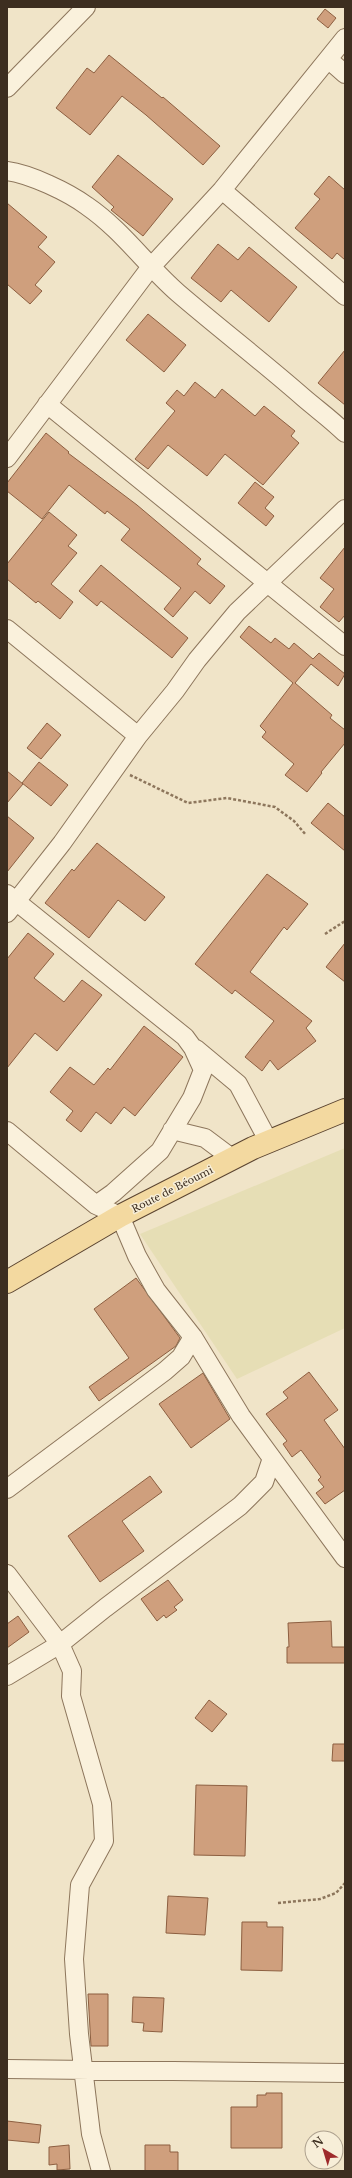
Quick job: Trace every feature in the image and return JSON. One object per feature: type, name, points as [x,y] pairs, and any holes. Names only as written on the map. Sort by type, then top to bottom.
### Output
[{"type":"main road","name":"Route de Béoumi","points":[[7,1282],[120,1216],[269,1142],[345,1110]]},
{"type":"street","points":[[7,88],[86,7]]},
{"type":"street","points":[[7,458],[150,268],[222,190],[345,38]]},
{"type":"street","points":[[328,59],[345,74]]},
{"type":"street","points":[[7,171],[17,173],[49,186],[86,205],[122,235],[150,268],[230,338],[271,368],[345,433]]},
{"type":"street","points":[[222,190],[345,296]]},
{"type":"street","points":[[47,404],[345,646]]},
{"type":"street","points":[[96,1205],[114,1193],[160,1151],[192,1098],[203,1070],[193,1048],[185,1037],[165,1020],[10,903],[62,843],[138,736],[237,612],[345,509]]},
{"type":"street","points":[[7,630],[138,736]]},
{"type":"street","points":[[193,1048],[238,1084],[269,1142]]},
{"type":"street","points":[[172,1130],[206,1138],[233,1159]]},
{"type":"street","points":[[7,1132],[96,1205],[120,1216],[137,1256],[156,1290],[193,1338],[241,1416],[345,1558]]},
{"type":"street","points":[[7,1489],[164,1371],[181,1357],[193,1338]]},
{"type":"street","points":[[7,1676],[60,1644],[240,1506],[264,1482],[272,1458]]},
{"type":"street","points":[[7,1574],[60,1644],[72,1671],[71,1696],[102,1804],[104,1841],[80,1885],[77,1910],[77,1939],[74,1959],[79,2034],[91,2134],[101,2171]]},
{"type":"street","points":[[7,2069],[345,2073]]},
{"type":"path","points":[[115,768],[188,803],[227,798],[275,807],[294,821],[306,835]]},
{"type":"path","points":[[325,934],[345,921]]},
{"type":"path","points":[[278,1903],[320,1899],[336,1893],[345,1883]]},
{"type":"shaded area","points":[[345,1148],[345,1328],[237,1379],[140,1234]]},
{"type":"building","points":[[325,9],[336,18],[328,28],[317,19]]},
{"type":"building","points":[[109,55],[162,98],[163,97],[220,146],[203,165],[122,96],[90,135],[56,108],[87,68],[94,73]]},
{"type":"building","points":[[118,155],[173,199],[143,236],[111,210],[114,207],[92,187]]},
{"type":"building","points":[[329,176],[345,190],[345,260],[337,253],[332,259],[295,228],[320,199],[314,194]]},
{"type":"building","points":[[7,203],[47,237],[38,247],[55,262],[35,285],[42,291],[30,304],[7,284]]},
{"type":"building","points":[[218,244],[238,260],[249,247],[297,287],[269,322],[231,290],[221,302],[191,278]]},
{"type":"building","points":[[148,314],[186,345],[164,372],[126,340]]},
{"type":"building","points":[[345,350],[345,405],[318,383]]},
{"type":"building","points":[[195,382],[215,398],[222,389],[255,416],[264,406],[295,431],[291,436],[299,443],[263,485],[225,454],[207,476],[168,445],[148,469],[135,459],[175,411],[166,403],[177,390],[184,396]]},
{"type":"building","points":[[46,433],[69,452],[68,453],[137,505],[201,559],[197,564],[225,586],[210,604],[195,591],[173,617],[164,609],[181,588],[121,540],[130,529],[107,511],[105,514],[69,485],[42,519],[7,491],[7,483]]},
{"type":"building","points":[[255,482],[274,497],[265,508],[274,516],[266,526],[238,503]]},
{"type":"building","points":[[49,512],[77,535],[68,546],[77,553],[51,584],[73,602],[60,619],[38,601],[36,603],[7,579],[7,564]]},
{"type":"building","points":[[345,547],[345,615],[339,622],[320,607],[334,589],[320,578]]},
{"type":"building","points":[[101,565],[188,638],[172,658],[101,601],[97,606],[79,591]]},
{"type":"building","points":[[249,626],[271,643],[275,638],[289,649],[294,643],[313,659],[319,653],[345,674],[338,686],[311,664],[295,683],[332,715],[330,718],[345,730],[345,743],[307,792],[285,775],[294,764],[262,737],[266,732],[260,726],[293,683],[240,637]]},
{"type":"building","points":[[47,723],[61,735],[41,759],[27,748]]},
{"type":"building","points":[[39,762],[68,785],[51,806],[22,783]]},
{"type":"building","points":[[7,771],[23,784],[7,803]]},
{"type":"building","points":[[328,803],[345,817],[345,851],[311,823]]},
{"type":"building","points":[[7,816],[34,838],[7,872]]},
{"type":"building","points":[[97,843],[165,897],[145,921],[118,900],[89,938],[45,903],[72,869],[74,871]]},
{"type":"building","points":[[267,874],[308,904],[287,930],[284,927],[250,972],[312,1021],[306,1028],[316,1041],[278,1070],[270,1060],[262,1071],[245,1057],[274,1021],[235,990],[232,994],[195,964]]},
{"type":"building","points":[[28,933],[54,954],[34,978],[64,1002],[82,980],[102,995],[57,1051],[35,1033],[7,1068],[7,959]]},
{"type":"building","points":[[345,943],[345,982],[326,967]]},
{"type":"building","points":[[144,1026],[183,1057],[135,1116],[124,1107],[111,1124],[96,1112],[81,1132],[66,1120],[73,1111],[50,1092],[70,1067],[94,1085],[108,1068],[110,1070]]},
{"type":"building","points":[[136,1278],[180,1338],[176,1346],[99,1401],[89,1387],[129,1358],[94,1309]]},
{"type":"building","points":[[309,1372],[338,1410],[324,1420],[345,1449],[345,1490],[325,1504],[316,1493],[324,1487],[318,1480],[321,1477],[301,1450],[292,1457],[283,1444],[287,1441],[266,1414],[288,1398],[283,1392]]},
{"type":"building","points":[[203,1373],[230,1419],[191,1448],[159,1404]]},
{"type":"building","points":[[150,1476],[162,1492],[122,1521],[144,1551],[100,1582],[68,1536]]},
{"type":"building","points":[[168,1580],[183,1600],[174,1607],[177,1610],[166,1618],[164,1615],[157,1621],[141,1599]]},
{"type":"building","points":[[18,1616],[29,1632],[7,1648],[7,1624]]},
{"type":"building","points":[[331,1621],[332,1647],[345,1647],[345,1663],[287,1663],[287,1647],[289,1647],[288,1623]]},
{"type":"building","points":[[209,1700],[227,1714],[212,1732],[195,1718]]},
{"type":"building","points":[[333,1744],[345,1744],[345,1761],[332,1761]]},
{"type":"building","points":[[196,1785],[247,1786],[245,1856],[194,1855]]},
{"type":"building","points":[[168,1896],[208,1898],[205,1935],[166,1933]]},
{"type":"building","points":[[242,1922],[267,1922],[267,1927],[283,1927],[282,1971],[241,1970]]},
{"type":"building","points":[[88,1994],[108,1994],[108,2046],[91,2046]]},
{"type":"building","points":[[133,1997],[164,1998],[162,2032],[143,2031],[144,2023],[132,2022]]},
{"type":"building","points":[[266,2093],[282,2093],[282,2148],[231,2148],[231,2107],[257,2107],[257,2095],[266,2095]]},
{"type":"building","points":[[7,2121],[41,2125],[39,2143],[7,2140]]},
{"type":"building","points":[[69,2145],[70,2169],[57,2170],[57,2164],[49,2165],[49,2147]]},
{"type":"building","points":[[145,2145],[170,2145],[170,2152],[178,2152],[178,2171],[145,2171]]}]
